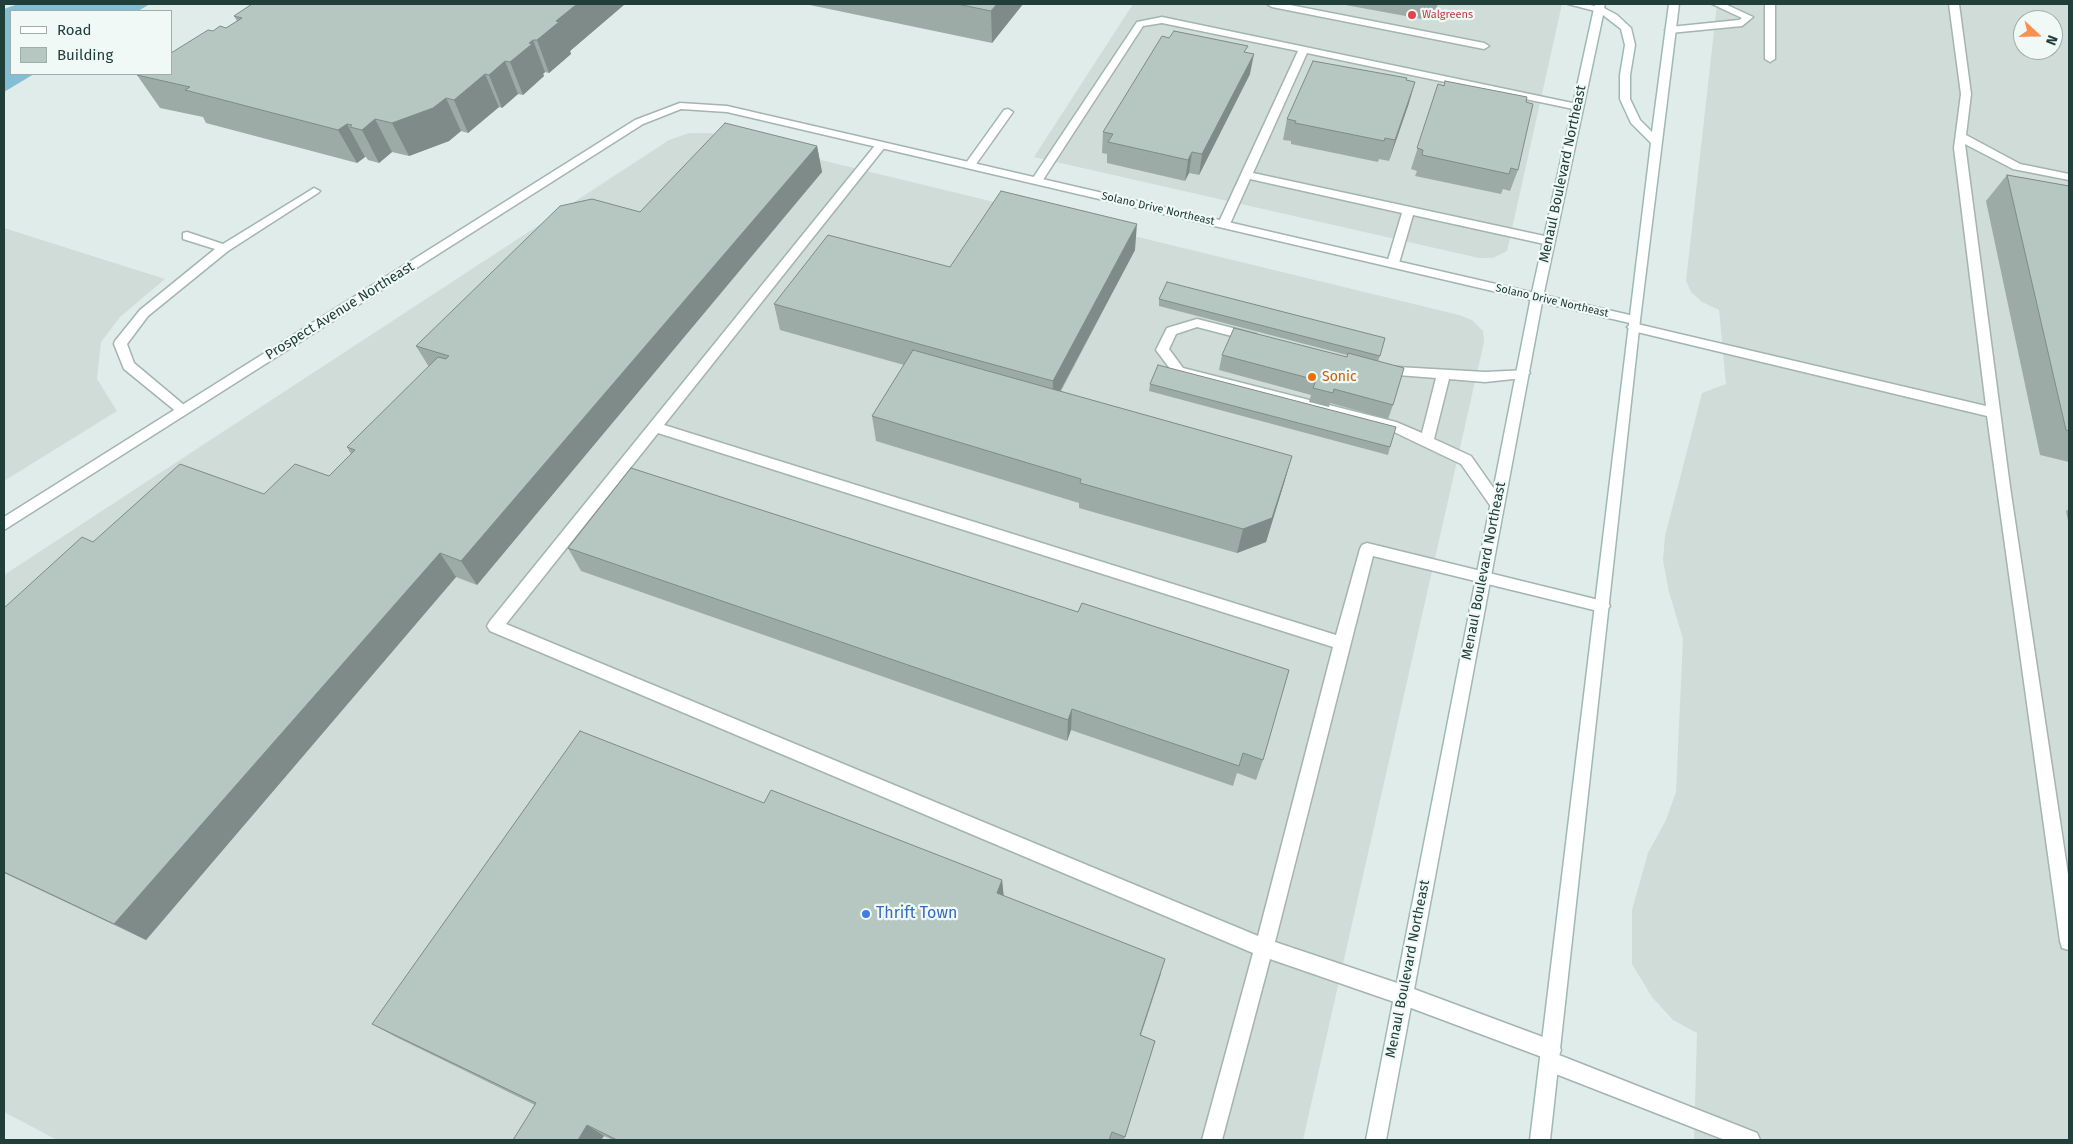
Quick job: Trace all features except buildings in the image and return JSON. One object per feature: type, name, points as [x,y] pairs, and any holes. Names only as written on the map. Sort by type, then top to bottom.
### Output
[{"type":"main road","points":[[1272,4],[1484,46]]},
{"type":"main road","points":[[1573,4],[1599,6],[1626,28],[1630,45],[1625,75],[1625,99],[1635,121],[1656,142]]},
{"type":"main road","points":[[1540,1140],[1634,323],[1674,4]]},
{"type":"main road","points":[[1717,4],[1737,11],[1758,22],[1770,59]]},
{"type":"main road","points":[[1758,22],[1770,4]]},
{"type":"main road","points":[[1954,4],[1966,94],[1959,136],[1994,413],[2069,941]]},
{"type":"main road","name":"Menaul Boulevard Northeast","points":[[1376,1140],[1537,297],[1599,6]]},
{"type":"main road","points":[[1037,181],[1140,24],[1162,20],[1578,107]]},
{"type":"main road","points":[[1670,30],[1758,22]]},
{"type":"main road","points":[[1224,224],[1304,50]]},
{"type":"main road","name":"Solano Drive Northeast","points":[[680,106],[727,109],[1537,297],[1994,413]]},
{"type":"main road","name":"Prospect Avenue Northeast","points":[[4,524],[639,122],[680,106]]},
{"type":"main road","points":[[970,165],[1008,112]]},
{"type":"main road","points":[[1959,136],[2017,166],[2069,177]]},
{"type":"main road","points":[[881,144],[495,626],[1264,948],[1403,995],[1750,1140]]},
{"type":"main road","points":[[1246,175],[1549,240]]},
{"type":"main road","points":[[183,410],[129,366],[120,344],[144,312],[224,248],[314,191]]},
{"type":"main road","points":[[1393,264],[1409,210]]},
{"type":"main road","points":[[187,236],[224,248]]},
{"type":"main road","points":[[1262,340],[1197,323],[1171,331],[1162,350],[1179,370],[1396,427],[1466,460],[1498,504]]},
{"type":"main road","points":[[1374,368],[1484,377],[1523,373]]},
{"type":"main road","points":[[1426,442],[1444,374]]},
{"type":"main road","points":[[655,427],[1342,643]]},
{"type":"main road","points":[[1212,1140],[1264,948],[1367,549],[1602,606]]},
{"type":"shaded area","points":[[1133,4],[1562,4],[1507,251],[1493,258],[1479,258],[1034,157]]},
{"type":"shaded area","points":[[1717,4],[2069,4],[2069,1140],[1694,1140],[1697,1033],[1673,1020],[1652,997],[1632,964],[1632,910],[1648,853],[1666,820],[1676,792],[1683,639],[1669,592],[1663,560],[1665,536],[1702,393],[1726,384],[1719,310],[1702,302],[1691,292],[1686,281]]},
{"type":"shaded area","points":[[689,133],[710,133],[1459,315],[1472,320],[1483,331],[1484,342],[1303,1140],[57,1140],[4,1112],[4,575],[669,140]]},
{"type":"shaded area","points":[[4,228],[165,279],[120,317],[101,342],[97,379],[117,411],[4,481]]},
{"type":"water","points":[[18,4],[150,4],[140,10],[10,10],[10,75],[32,75],[4,92],[4,9]]},
{"type":"place","name":"Walgreens","points":[[1412,15]]},
{"type":"place","name":"Sonic","points":[[1312,377]]},
{"type":"place","name":"Thrift Town","points":[[866,914]]}]
